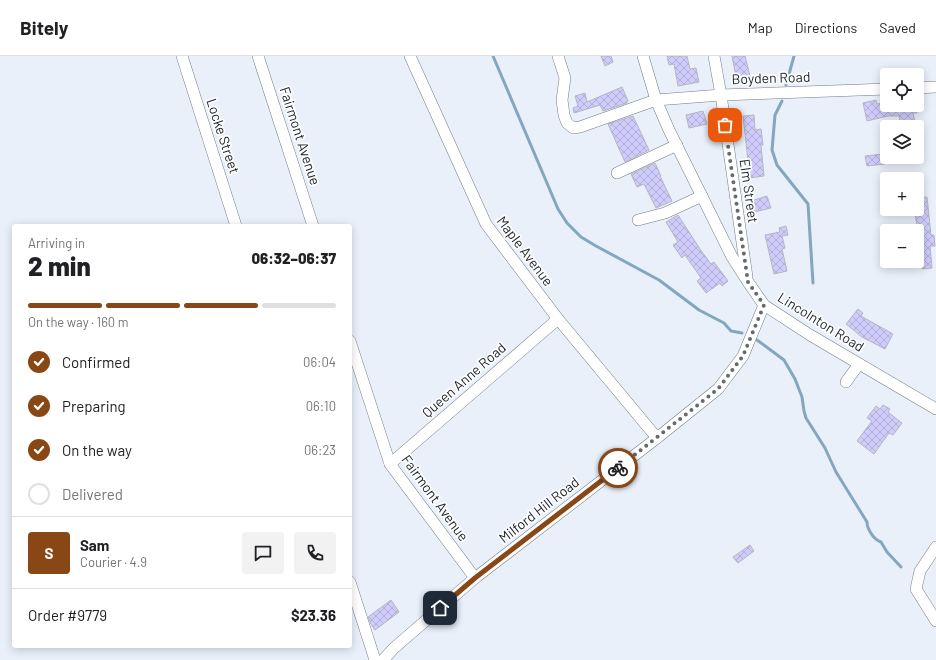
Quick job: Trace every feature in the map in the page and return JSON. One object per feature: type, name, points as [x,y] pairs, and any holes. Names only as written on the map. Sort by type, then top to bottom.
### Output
[{"type":"street","name":"Locke Street","points":[[182,56],[235,224]]},
{"type":"street","name":"Fairmont Avenue","points":[[258,56],[312,224]]},
{"type":"street","name":"Maple Avenue","points":[[410,56],[486,224],[558,319],[657,438]]},
{"type":"street","name":"Boyden Road","points":[[558,56],[565,78],[562,100],[564,115],[567,122],[573,128],[580,127],[656,100],[721,95],[880,89]]},
{"type":"street","name":"Lincolnton Road","points":[[642,56],[656,100],[677,145],[732,257],[764,305],[804,332],[936,409]]},
{"type":"street","name":"Elm Street","points":[[714,56],[748,282]]},
{"type":"street","points":[[924,88],[936,87]]},
{"type":"street","points":[[617,173],[677,145]]},
{"type":"street","points":[[638,220],[666,213],[702,196]]},
{"type":"street","name":"Milford Hill Road","points":[[384,660],[394,648],[475,578],[657,438],[718,389],[743,356],[764,305]]},
{"type":"street","name":"Queen Anne Road","points":[[390,464],[558,319]]},
{"type":"street","name":"Fairmont Avenue","points":[[352,347],[390,464],[475,578]]},
{"type":"street","points":[[846,382],[859,364]]},
{"type":"street","points":[[936,547],[920,571],[916,589],[936,622]]},
{"type":"street","points":[[352,588],[375,660]]},
{"type":"building","points":[[601,56],[611,56],[613,62],[605,66]]},
{"type":"building","points":[[667,56],[687,56],[690,69],[696,68],[699,82],[678,86],[674,64],[669,65]]},
{"type":"building","points":[[732,56],[745,56],[751,80],[737,82]]},
{"type":"building","points":[[622,87],[628,101],[627,103],[603,111],[600,105],[574,113],[573,108],[578,106],[575,96],[585,93],[587,102]]},
{"type":"building","points":[[876,100],[877,104],[880,103],[880,112],[917,113],[913,113],[914,120],[900,120],[899,116],[888,116],[867,121],[863,103]]},
{"type":"building","points":[[703,111],[707,124],[689,128],[686,115]]},
{"type":"building","points":[[754,115],[755,130],[761,129],[764,176],[750,178],[743,116]]},
{"type":"building","points":[[633,116],[649,150],[625,162],[608,124]]},
{"type":"building","points":[[880,154],[880,164],[885,164],[867,166],[865,156]]},
{"type":"building","points":[[655,163],[672,201],[656,208],[644,184],[637,187],[631,174]]},
{"type":"building","points":[[767,196],[771,208],[754,212],[751,201]]},
{"type":"building","points":[[924,197],[927,197],[931,235],[934,235],[935,246],[930,246],[932,268],[922,269],[924,268],[924,224],[917,224],[915,216],[924,216]]},
{"type":"building","points":[[678,215],[711,264],[714,262],[728,281],[722,286],[720,283],[706,293],[697,281],[701,278],[685,255],[682,258],[673,245],[678,242],[666,222]]},
{"type":"building","points":[[786,226],[788,235],[782,236],[785,248],[782,249],[787,271],[774,274],[765,235],[780,232],[779,228]]},
{"type":"building","points":[[858,309],[863,313],[861,316],[893,334],[885,349],[862,337],[846,324]]},
{"type":"building","points":[[883,405],[890,409],[888,412],[902,423],[893,435],[889,433],[874,454],[857,441],[872,421],[867,418],[876,406],[880,409]]},
{"type":"building","points":[[750,545],[754,551],[738,563],[733,557]]},
{"type":"building","points":[[391,600],[399,612],[375,630],[368,617]]},
{"type":"waterway","points":[[493,56],[558,209],[567,223],[581,237],[659,280],[699,310],[724,323],[731,331],[742,333]]},
{"type":"waterway","points":[[786,85],[794,56]]},
{"type":"waterway","points":[[782,101],[775,115],[772,150],[777,165],[808,204],[813,283]]},
{"type":"waterway","points":[[757,340],[784,360],[795,379],[802,397],[806,418],[825,448],[836,472],[867,522],[871,534],[881,542],[887,552],[901,567]]},
{"type":"way so far","points":[[618,468],[718,389],[743,356],[764,305],[748,282],[725,125]]},
{"type":"route","points":[[440,608],[475,578],[618,468]]}]
